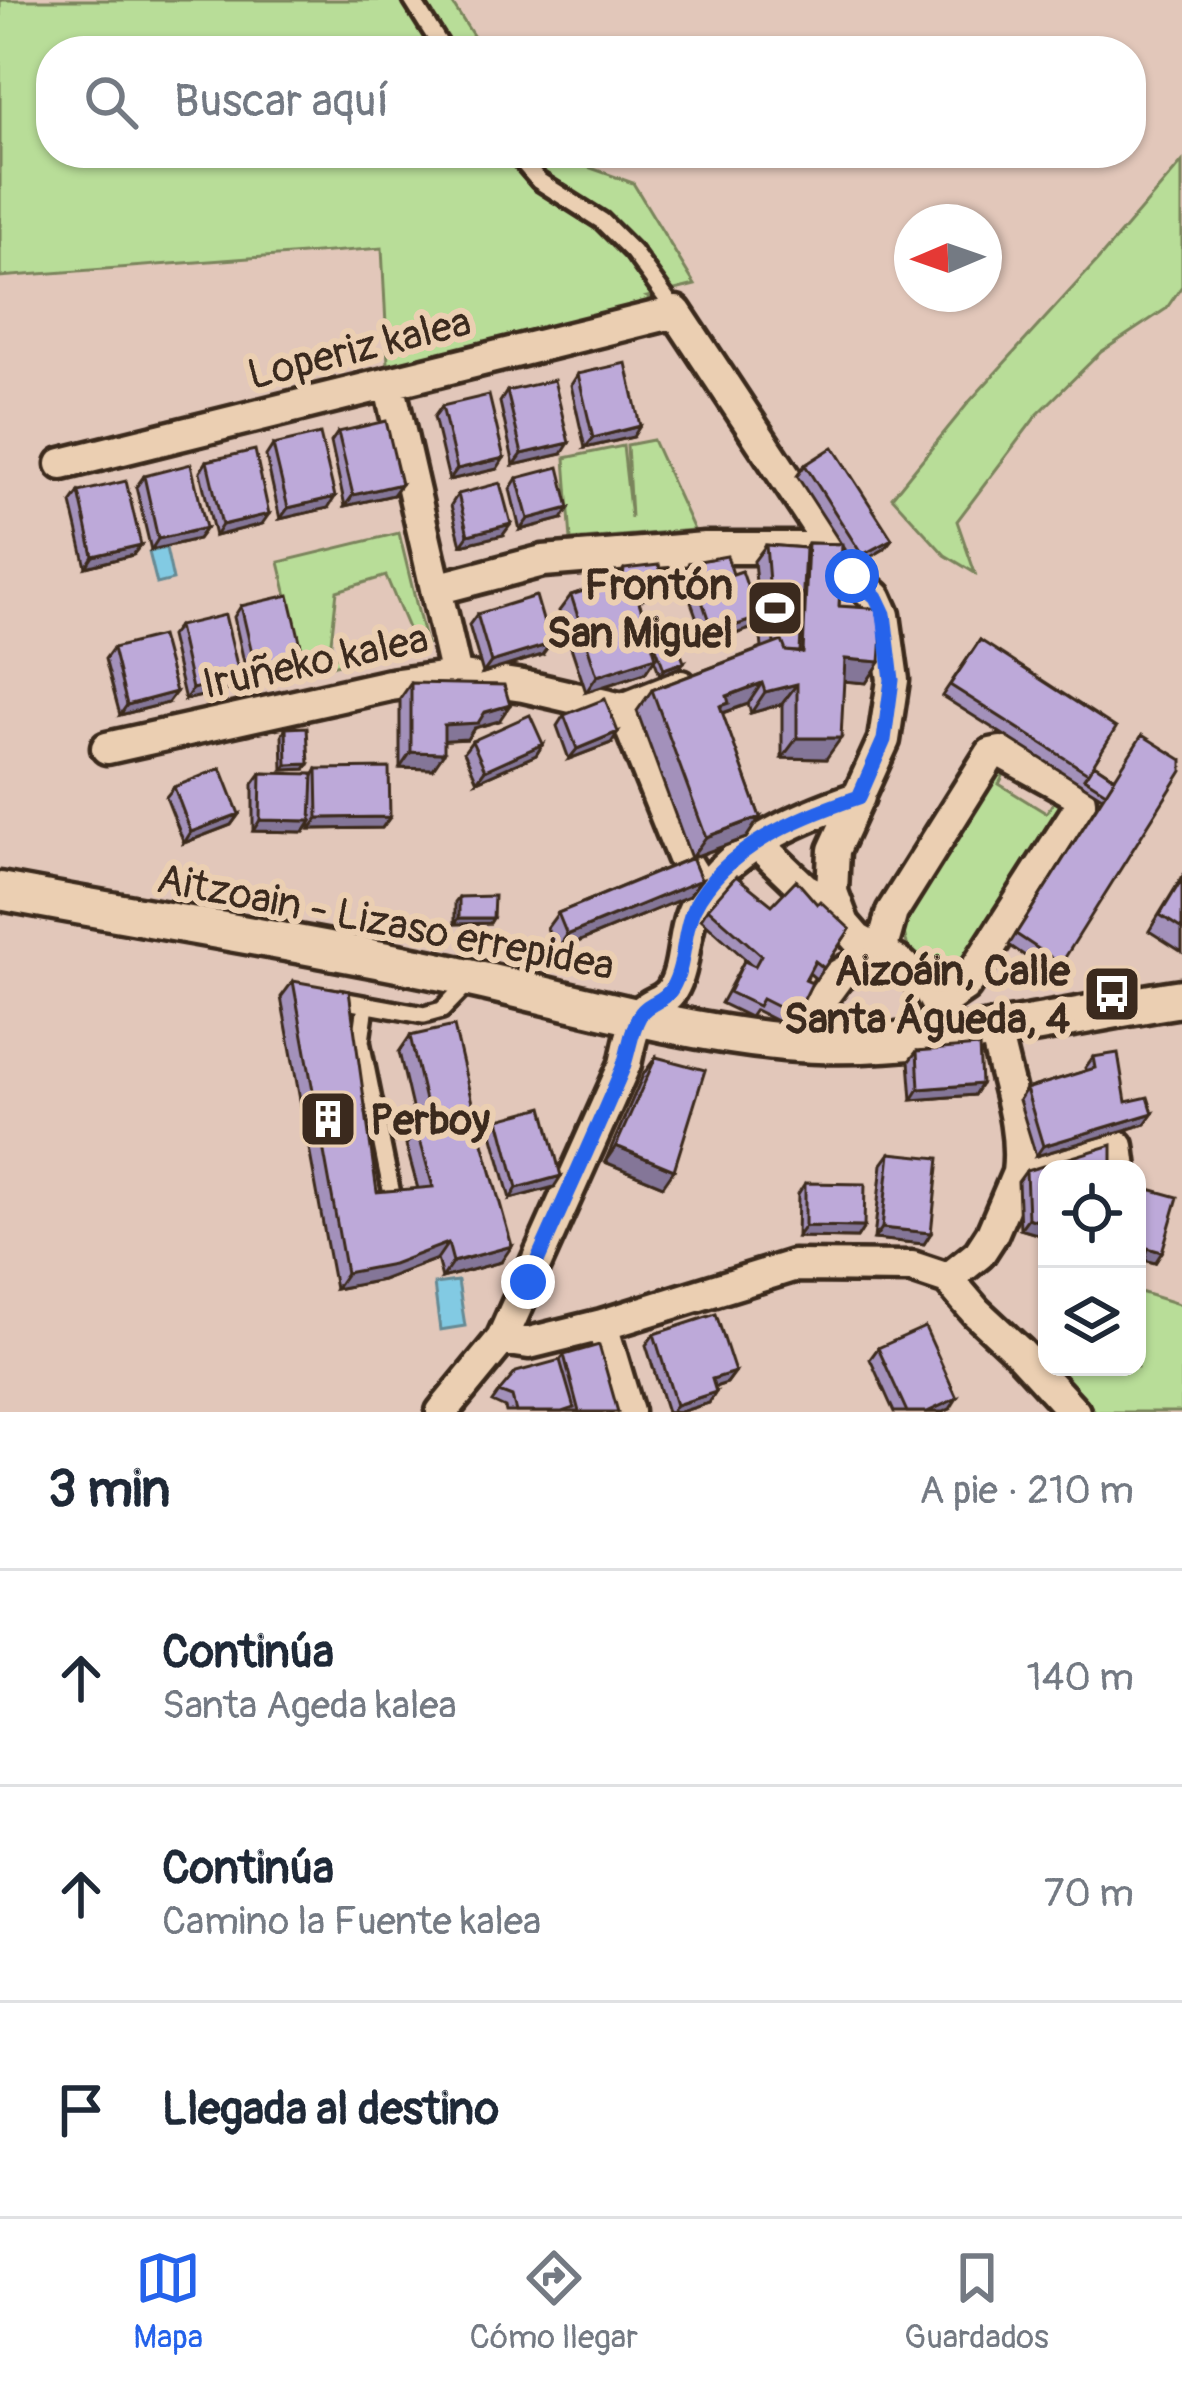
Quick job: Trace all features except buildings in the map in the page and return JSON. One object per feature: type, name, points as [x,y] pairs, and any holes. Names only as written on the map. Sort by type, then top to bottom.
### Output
[{"type":"street","name":"Loperiz kalea","points":[[62,464],[676,312]]},
{"type":"street","points":[[676,312],[832,548],[852,576],[876,597],[884,614],[892,680],[884,740],[834,850],[832,892],[844,925],[857,939],[900,963],[929,990],[939,1021]]},
{"type":"street","name":"Iruñeko kalea","points":[[106,748],[389,685],[456,676],[389,383]]},
{"type":"street","name":"Iruñeko kalea","points":[[436,589],[543,561],[705,548],[832,548]]},
{"type":"street","points":[[456,676],[622,709],[710,675]]},
{"type":"street","points":[[622,709],[682,856],[704,892]]},
{"type":"street","points":[[805,1021],[839,975],[880,951],[892,912],[991,754],[1001,752],[1076,793],[1080,807],[977,970],[939,1021]]},
{"type":"street","points":[[442,1412],[502,1339],[625,1064],[638,1018],[647,1006],[670,993],[676,982],[687,926],[704,892],[756,842],[814,812],[859,797]]},
{"type":"street","points":[[756,842],[805,889],[837,905]]},
{"type":"street","name":"Aitzoain - Lizaso errepidea","points":[[0,891],[472,979],[694,1029],[788,1042],[887,1043],[939,1021],[995,1029],[1182,998]]},
{"type":"street","points":[[948,1280],[979,1254],[1018,1173],[1018,1125],[995,1029]]},
{"type":"street","points":[[1059,1160],[1109,1144],[1118,1146],[1119,1160]]},
{"type":"street","points":[[1018,1173],[1038,1167]]},
{"type":"street","points":[[502,1339],[529,1343],[602,1325],[793,1266],[912,1267],[948,1280],[1074,1412]]},
{"type":"street","points":[[602,1325],[628,1412]]},
{"type":"lane","points":[[412,0],[435,36]]},
{"type":"lane","points":[[528,168],[539,181],[602,220],[633,252],[676,312]]},
{"type":"lane","points":[[306,993],[424,1015],[442,1010],[472,979]]},
{"type":"lane","points":[[367,1005],[362,1041],[392,1194]]},
{"type":"green space","points":[[0,0],[450,0],[473,36],[36,36],[36,168],[591,168],[633,183],[695,285],[647,297],[676,312],[389,383],[382,248],[0,277]]},
{"type":"green space","points":[[1182,162],[1182,286],[1166,309],[1101,352],[1037,415],[957,521],[975,573],[945,555],[892,497],[969,402]]},
{"type":"green space","points":[[653,440],[694,530],[571,540],[565,458],[623,446],[631,518],[627,445]]},
{"type":"green space","points":[[399,533],[426,644],[305,672],[279,562]],"holes":[[[386,576],[413,640],[329,659],[337,591]]]},
{"type":"green space","points":[[1000,759],[1009,764],[999,784],[1046,813],[1059,795],[1070,803],[972,955],[958,964],[933,968],[914,956],[904,932],[904,916]]},
{"type":"green space","points":[[1146,1294],[1182,1305],[1182,1412],[1096,1412],[1064,1376],[1146,1376]]},
{"type":"water","points":[[166,548],[173,580],[157,584],[149,552]]},
{"type":"water","points":[[458,1281],[465,1326],[440,1330],[434,1284]]},
{"type":"place","name":"Frontón San Miguel","points":[[775,608]]},
{"type":"place","name":"Aizoáin, Calle Santa Águeda, 4","points":[[1112,994]]},
{"type":"place","name":"Perboy","points":[[328,1119]]},
{"type":"route","points":[[528,1282],[625,1064],[638,1018],[647,1006],[670,993],[676,982],[687,926],[704,892],[756,842],[814,812],[859,797],[884,740],[892,680],[884,614],[876,597],[852,576]]}]
